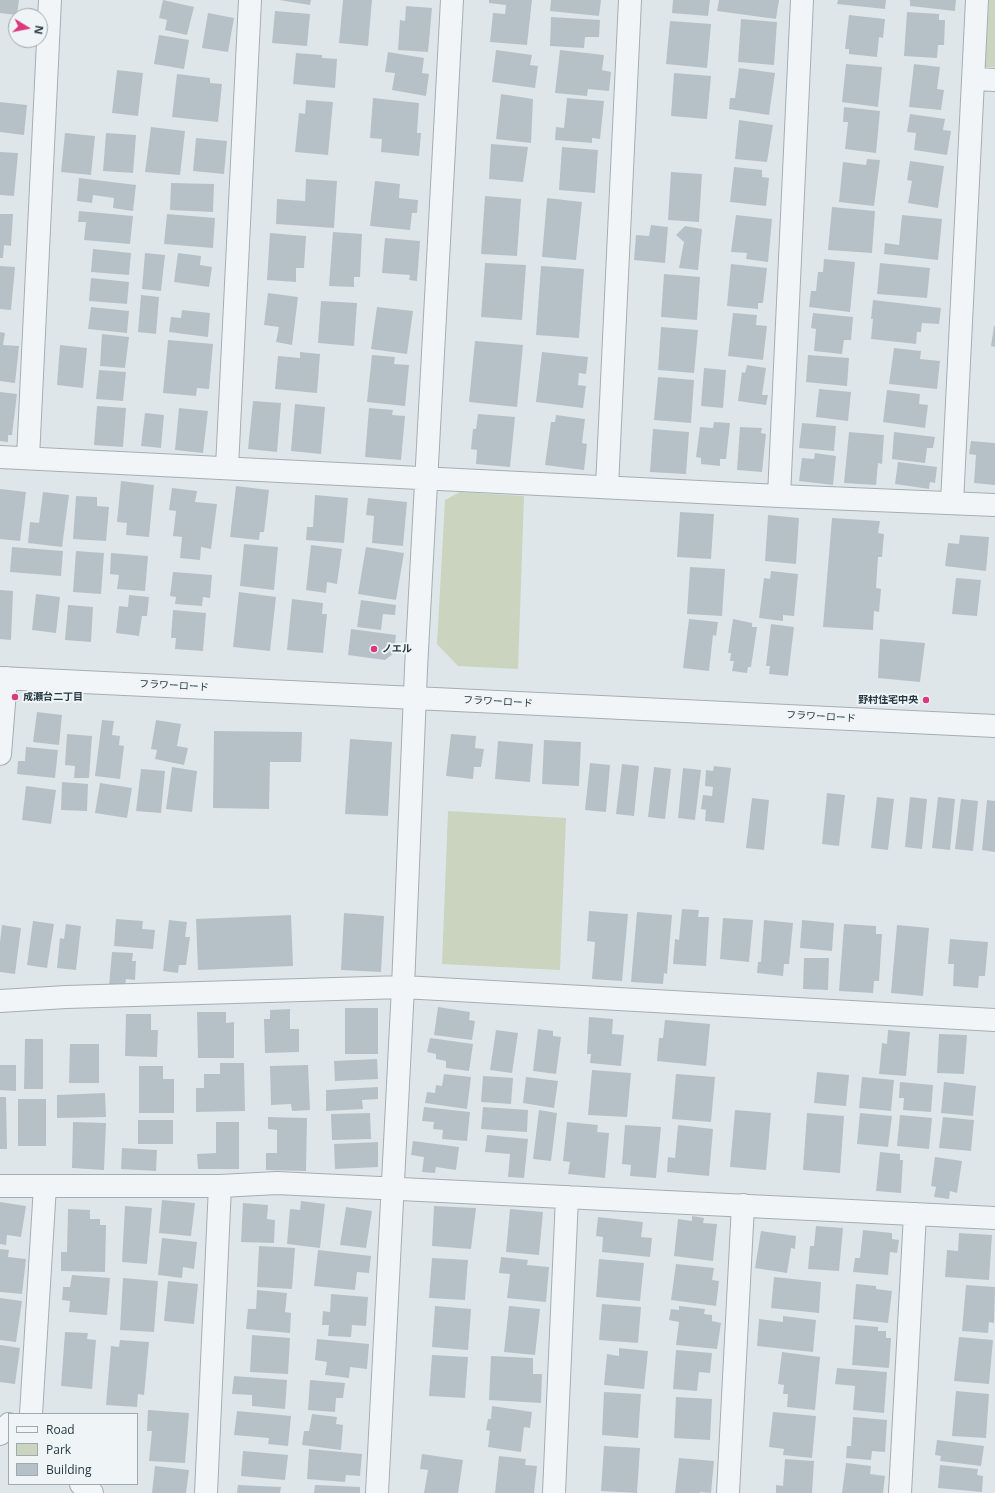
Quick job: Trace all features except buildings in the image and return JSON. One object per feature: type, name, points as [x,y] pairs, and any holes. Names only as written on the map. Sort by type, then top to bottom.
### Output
[{"type":"street","points":[[28,458],[50,0]]},
{"type":"street","points":[[227,467],[250,0]]},
{"type":"street","points":[[376,1493],[391,1188],[403,987],[415,698],[452,0]]},
{"type":"street","points":[[607,487],[630,0]]},
{"type":"street","points":[[778,496],[802,0]]},
{"type":"street","points":[[952,503],[984,80],[977,0]]},
{"type":"street","points":[[0,456],[778,496],[995,505]]},
{"type":"street","points":[[0,754],[3,678]]},
{"type":"street","name":"フラワーロード","points":[[3,678],[995,726]]},
{"type":"street","points":[[0,1001],[66,997],[403,987],[995,1020]]},
{"type":"street","points":[[0,1186],[220,1186],[277,1183],[995,1218]]},
{"type":"street","points":[[31,1413],[45,1186]]},
{"type":"street","points":[[206,1493],[220,1186]]},
{"type":"street","points":[[554,1493],[568,1197]]},
{"type":"street","points":[[728,1493],[743,1205]]},
{"type":"street","points":[[900,1493],[915,1214]]},
{"type":"street","points":[[0,1414],[8,1422]]},
{"type":"street","points":[[0,1434],[8,1424]]},
{"type":"street","points":[[82,1485],[92,1493]]},
{"type":"green space","points":[[989,0],[995,0],[995,67],[985,67]]},
{"type":"green space","points":[[460,492],[524,496],[518,669],[458,666],[437,644],[445,500]]},
{"type":"green space","points":[[448,811],[566,818],[560,970],[442,964]]},
{"type":"place","name":"ノエル","points":[[374,649]]},
{"type":"place","name":"成瀬台二丁目","points":[[15,697]]},
{"type":"place","name":"野村住宅中央","points":[[926,700]]}]
